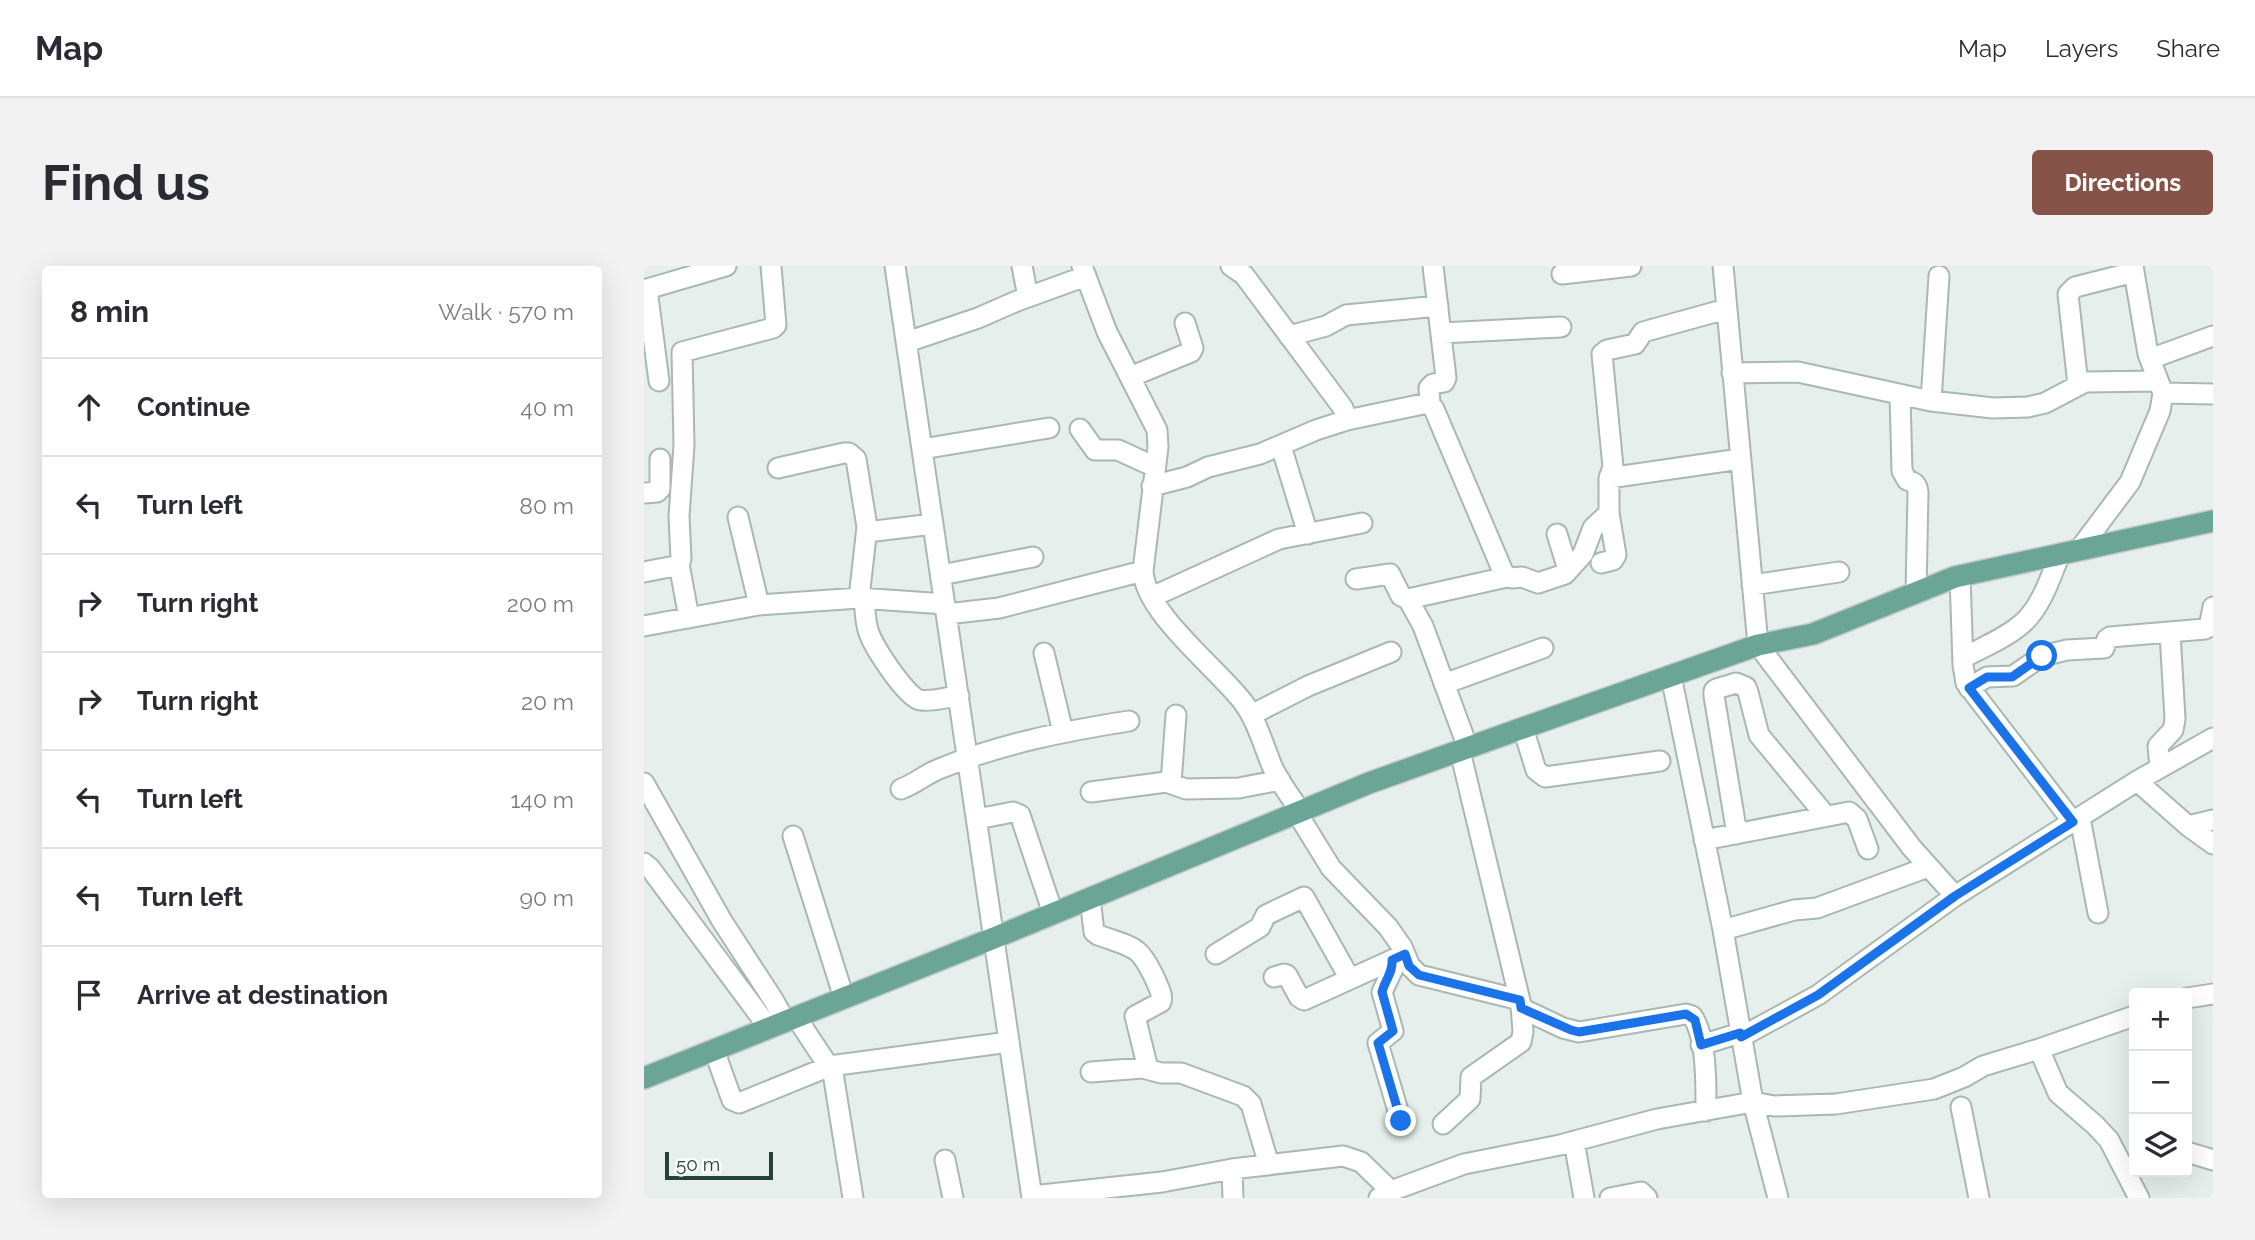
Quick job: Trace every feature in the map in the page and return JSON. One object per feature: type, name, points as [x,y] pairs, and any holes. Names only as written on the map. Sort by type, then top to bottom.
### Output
[{"type":"main road","points":[[644,1078],[1369,783],[1523,728],[1758,645],[1813,634],[1961,576],[2213,521]]},
{"type":"street","points":[[659,381],[646,289],[726,266]]},
{"type":"street","points":[[689,618],[678,564],[681,559],[680,509],[684,445],[681,355],[686,350],[773,328],[776,325],[771,266]]},
{"type":"street","points":[[895,266],[1032,1197],[1111,1193],[1269,1164],[1343,1156],[1361,1161],[1385,1195],[1464,1164],[1574,1141],[1657,1119],[1753,1102],[1774,1106],[1836,1104],[1934,1089],[1983,1066],[2129,1018]]},
{"type":"street","points":[[1022,266],[1028,297]]},
{"type":"street","points":[[1231,266],[1244,275],[1343,408],[1347,420]]},
{"type":"street","points":[[1433,266],[1446,380],[1431,386],[1430,404],[1507,577]]},
{"type":"street","points":[[1562,274],[1631,266]]},
{"type":"street","points":[[1723,266],[1758,645],[1912,848],[1955,896]]},
{"type":"street","points":[[1963,658],[2024,621],[2069,552],[2130,482],[2161,411],[2160,387],[2150,359],[2134,269],[2075,287],[2068,294],[2078,385]]},
{"type":"street","points":[[906,342],[978,318],[1084,271],[1107,332],[1157,430],[1158,447],[1144,580],[1152,597],[1191,647],[1240,698],[1251,715],[1271,764],[1331,868],[1396,936],[1398,957],[1382,992],[1393,1031],[1378,1043],[1401,1121]]},
{"type":"street","points":[[1931,401],[1939,276]]},
{"type":"street","points":[[1289,336],[1326,326],[1346,315],[1438,306]]},
{"type":"street","points":[[1601,562],[1613,559],[1616,555],[1609,513],[1609,478],[1613,467],[1602,354],[1607,350],[1635,344],[1643,332],[1726,309]]},
{"type":"street","points":[[1130,377],[1191,352],[1193,348],[1185,323]]},
{"type":"street","points":[[1441,333],[1561,327]]},
{"type":"street","points":[[2150,359],[2213,336]]},
{"type":"street","points":[[1732,373],[1798,372],[1931,401],[1993,408],[2028,407],[2045,403],[2078,385],[2093,382],[2213,394]]},
{"type":"street","points":[[1900,395],[1902,471],[1907,480],[1918,486],[1916,593]]},
{"type":"street","points":[[1080,429],[1095,450],[1118,450],[1154,477],[1187,478],[1208,467],[1260,454],[1302,435],[1347,420],[1423,403],[1430,404]]},
{"type":"street","points":[[922,449],[1049,428]]},
{"type":"street","points":[[1281,446],[1308,534]]},
{"type":"street","points":[[778,468],[844,453],[853,455],[867,517],[862,598],[867,626],[876,649],[914,697],[923,700],[959,696]]},
{"type":"street","points":[[644,493],[657,492],[660,489],[660,459]]},
{"type":"street","points":[[1609,478],[1740,459]]},
{"type":"street","points":[[1356,579],[1390,574],[1401,596],[1408,598],[1507,577],[1522,577],[1538,583],[1563,576],[1583,554],[1593,528],[1609,513]]},
{"type":"street","points":[[738,517],[759,605]]},
{"type":"street","points":[[1152,597],[1279,539],[1362,523]]},
{"type":"street","points":[[867,532],[933,524]]},
{"type":"street","points":[[1557,534],[1568,570]]},
{"type":"street","points":[[941,575],[1033,557]]},
{"type":"street","points":[[644,572],[678,564]]},
{"type":"street","points":[[644,626],[759,605],[862,598],[946,609],[999,608],[1143,571]]},
{"type":"street","points":[[1752,585],[1839,572]]},
{"type":"street","points":[[1961,576],[1964,677],[1969,688],[2076,820],[2098,913]]},
{"type":"street","points":[[1408,598],[1423,626],[1464,749],[1520,1004],[1523,1032],[1521,1042],[1471,1077],[1470,1099],[1443,1124]]},
{"type":"street","points":[[1969,688],[1987,677],[2012,677],[2042,656],[2067,650],[2104,648],[2110,637],[2209,628],[2213,607]]},
{"type":"street","points":[[2160,768],[2158,746],[2173,730],[2175,719],[2170,633]]},
{"type":"street","points":[[1444,684],[1543,648]]},
{"type":"street","points":[[1251,715],[1308,686],[1391,652]]},
{"type":"street","points":[[1044,653],[1063,732]]},
{"type":"street","points":[[1671,676],[1723,930],[1753,1102],[1778,1198]]},
{"type":"street","points":[[1737,834],[1714,696],[1717,689],[1736,683],[1746,687],[1759,735],[1826,816]]},
{"type":"street","points":[[1171,783],[1177,715]]},
{"type":"street","points":[[901,789],[936,770],[968,758],[1063,732],[1129,721]]},
{"type":"street","points":[[1523,728],[1536,770],[1545,777],[1660,761]]},
{"type":"street","points":[[1701,1045],[1740,1035],[1818,995],[1955,896],[2137,781],[2213,738]]},
{"type":"street","points":[[1091,792],[1171,783],[1186,789],[1239,788],[1280,780]]},
{"type":"street","points":[[2137,781],[2213,844]]},
{"type":"street","points":[[644,783],[783,1022]]},
{"type":"street","points":[[977,819],[1013,812],[1020,815],[1053,913]]},
{"type":"street","points":[[1704,840],[1849,812],[1854,814],[1868,849]]},
{"type":"street","points":[[2188,826],[2213,820]]},
{"type":"street","points":[[793,836],[844,998]]},
{"type":"street","points":[[644,863],[783,1022],[830,1066],[853,1198]]},
{"type":"street","points":[[1723,930],[1794,910],[1817,908],[1928,867]]},
{"type":"street","points":[[1216,954],[1260,927],[1266,915],[1304,897],[1350,979]]},
{"type":"street","points":[[1090,898],[1094,932],[1141,953],[1161,993],[1161,1002],[1135,1016],[1148,1069]]},
{"type":"street","points":[[1398,957],[1419,975],[1520,1004],[1563,1028],[1579,1032],[1686,1014],[1695,1020],[1701,1045],[1706,1075],[1706,1111]]},
{"type":"street","points":[[1275,978],[1287,975],[1299,997],[1304,1000],[1398,957]]},
{"type":"street","points":[[2192,997],[2213,994]]},
{"type":"street","points":[[714,1050],[732,1100],[736,1103],[830,1066],[1009,1042]]},
{"type":"street","points":[[2039,1049],[2058,1093],[2102,1132],[2128,1161],[2139,1198]]},
{"type":"street","points":[[1091,1072],[1148,1069],[1161,1073],[1185,1074],[1248,1100],[1269,1164]]},
{"type":"street","points":[[1961,1107],[1979,1198]]},
{"type":"street","points":[[1574,1141],[1584,1198]]},
{"type":"street","points":[[2192,1154],[2213,1160]]},
{"type":"street","points":[[945,1160],[953,1198]]},
{"type":"street","points":[[1232,1170],[1233,1198]]},
{"type":"street","points":[[1610,1198],[1641,1192],[1647,1198]]},
{"type":"route","points":[[1401,1121],[1378,1043],[1393,1031],[1383,988],[1392,973],[1392,960],[1405,954],[1409,966],[1419,975],[1520,1000],[1521,1008],[1563,1028],[1579,1032],[1686,1014],[1695,1020],[1701,1045],[1740,1033],[1741,1037],[1818,995],[1955,896],[2073,822],[1969,688],[1990,676],[2012,677],[2042,656]]}]
